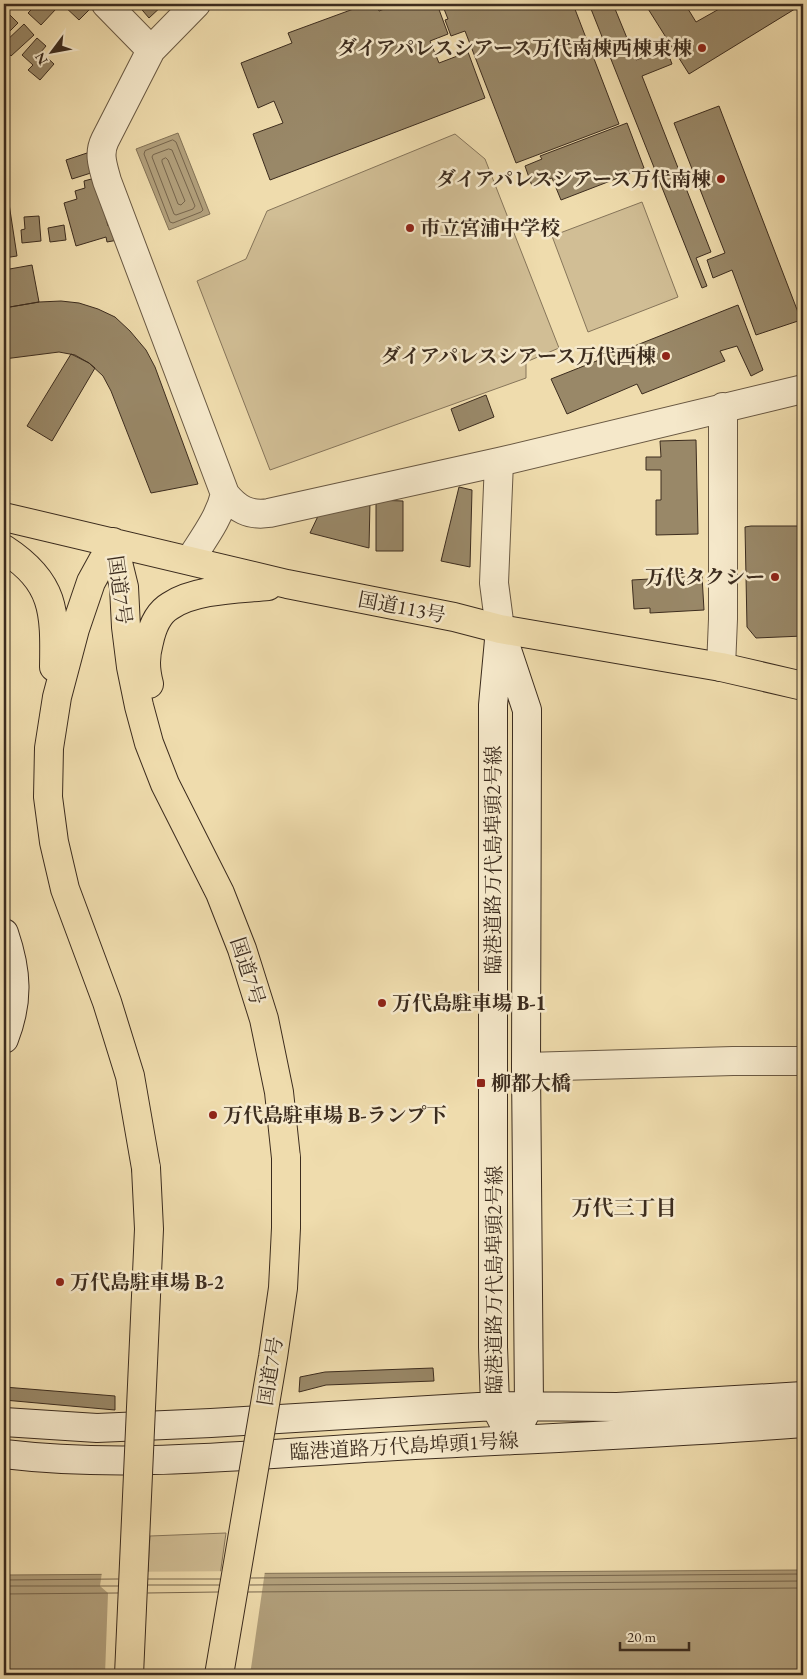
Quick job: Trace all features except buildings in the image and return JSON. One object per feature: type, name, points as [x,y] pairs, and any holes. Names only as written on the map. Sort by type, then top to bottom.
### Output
[{"type":"highway","name":"国道113号","points":[[4,517],[287,584],[454,617],[500,629],[721,667],[803,686]]},
{"type":"highway","name":"国道7号","points":[[113,542],[124,587],[131,667],[149,743],[165,784],[220,893],[242,949],[264,1019],[279,1092],[286,1158],[286,1228],[283,1288],[219,1675]]},
{"type":"highway","name":"国道7号","points":[[113,542],[91,582],[75,629],[57,697],[49,748],[48,797],[54,842],[64,889],[107,1002],[130,1076],[146,1168],[149,1229],[129,1675]]},
{"type":"highway","points":[[4,549],[30,570],[43,586],[51,603],[55,637],[49,748]]},
{"type":"highway","points":[[149,743],[156,708],[145,668],[151,631],[158,617],[169,606],[183,599],[199,595],[287,584]]},
{"type":"street","points":[[106,4],[151,50]]},
{"type":"street","points":[[196,4],[151,50],[102,147],[102,164],[226,494],[236,507],[261,514],[499,462],[803,389]]},
{"type":"street","points":[[721,667],[723,619],[723,407]]},
{"type":"street","points":[[499,462],[494,583],[500,629]]},
{"type":"street","points":[[190,560],[216,520],[226,494]]},
{"type":"street","name":"臨港道路万代島埠頭2号線","points":[[500,629],[527,710],[526,1067],[529,1406],[512,1439]]},
{"type":"street","name":"臨港道路万代島埠頭2号線","points":[[500,629],[493,704],[493,1347],[495,1406],[512,1439]]},
{"type":"street","points":[[4,933],[12,957],[15,992],[12,1019],[4,1039]]},
{"type":"street","points":[[526,1067],[733,1061],[803,1062]]},
{"type":"street","name":"臨港道路万代島埠頭1号線","points":[[4,1422],[97,1428],[495,1406],[617,1407],[803,1396]]},
{"type":"street","name":"臨港道路万代島埠頭1号線","points":[[4,1454],[79,1461],[195,1458],[512,1439],[733,1429],[803,1423]]},
{"type":"shaded area","points":[[455,134],[485,159],[559,348],[526,362],[526,378],[270,470],[197,281],[246,259],[267,211]]},
{"type":"shaded area","points":[[642,202],[678,297],[588,332],[552,236]]},
{"type":"shaded area","points":[[226,1533],[206,1675],[142,1675],[150,1536]]},
{"type":"water","points":[[178,133],[210,214],[169,230],[136,149]]},
{"type":"water","points":[[803,1570],[803,1675],[4,1675],[4,1575]]},
{"type":"pier","points":[[265,1571],[250,1675],[105,1675],[108,1593],[100,1586],[102,1572]]},
{"type":"place","name":"ダイアパレスシアース万代南棟西棟東棟","points":[[702,48]]},
{"type":"place","name":"ダイアパレスシアース万代南棟","points":[[721,179]]},
{"type":"place","name":"市立宮浦中学校","points":[[410,228]]},
{"type":"place","name":"ダイアパレスシアース万代西棟","points":[[666,356]]},
{"type":"place","name":"万代タクシー","points":[[775,577]]},
{"type":"place","name":"万代島駐車場 B-1","points":[[382,1003]]},
{"type":"place","name":"柳都大橋","points":[[481,1083]]},
{"type":"place","name":"万代島駐車場 B-ランプ下","points":[[213,1115]]},
{"type":"place","name":"万代島駐車場 B-2","points":[[60,1282]]},
{"type":"district","name":"万代三丁目","points":[[624,1207]]}]
